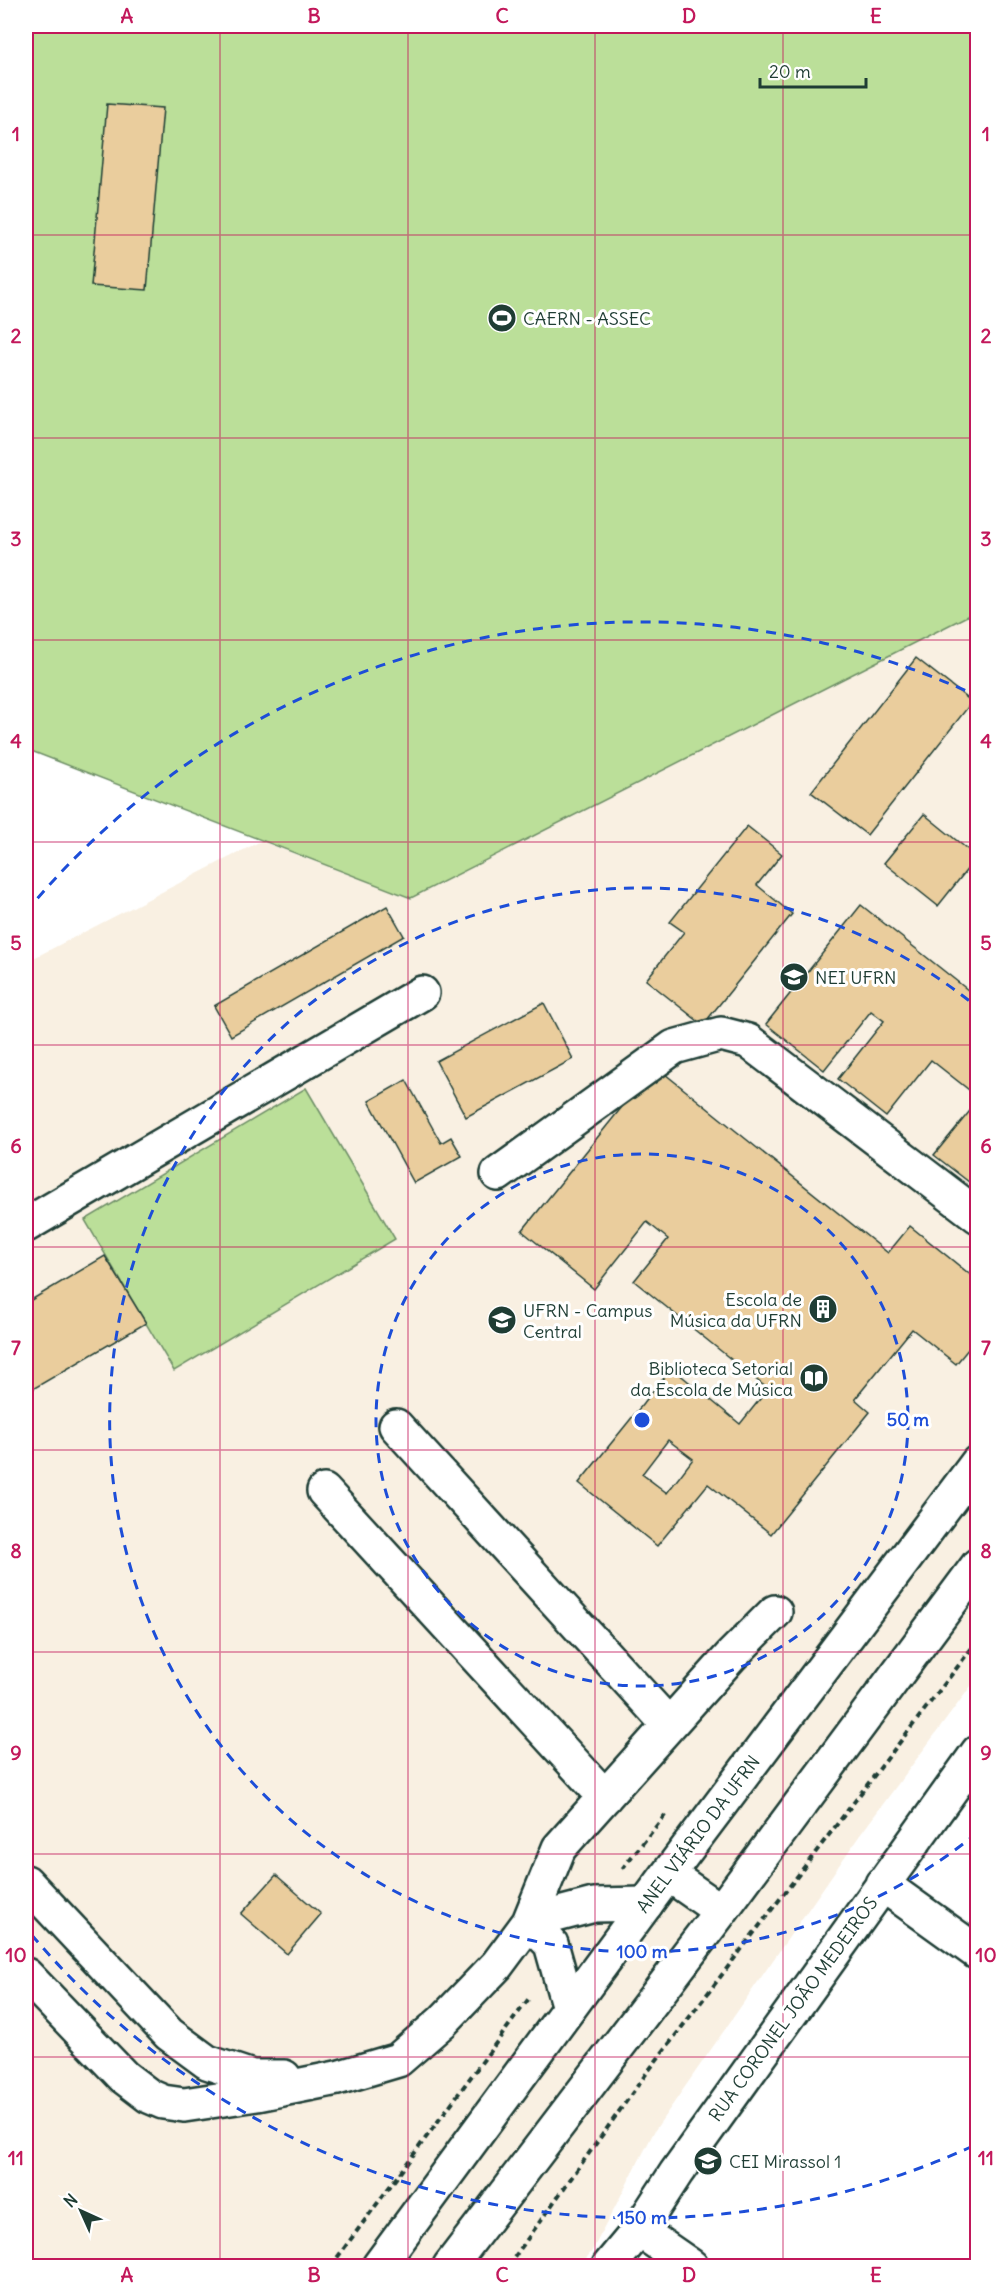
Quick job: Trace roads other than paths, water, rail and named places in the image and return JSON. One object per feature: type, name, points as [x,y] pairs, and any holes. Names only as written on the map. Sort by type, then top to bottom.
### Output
[{"type":"main road","points":[[26,1225],[422,993]]},
{"type":"main road","points":[[498,1174],[674,1047],[721,1034],[748,1041],[978,1216]]},
{"type":"main road","points":[[396,1426],[669,1725]]},
{"type":"main road","name":"ANEL VIÁRIO DA UFRN","points":[[379,2266],[568,2008],[978,1462]]},
{"type":"main road","points":[[324,1491],[605,1797]]},
{"type":"main road","points":[[450,2266],[721,1911],[978,1565]]},
{"type":"main road","points":[[26,1975],[124,2077],[149,2096],[163,2102],[184,2105],[337,2078],[384,2066],[411,2050],[489,1973],[530,1922],[560,1848],[731,1656],[775,1612]]},
{"type":"main road","name":"RUA CORONEL JOÃO MEDEIROS","points":[[609,2266],[639,2230],[676,2173],[978,1752]]},
{"type":"main road","points":[[668,1874],[721,1911]]},
{"type":"main road","points":[[26,1882],[169,2034],[207,2062],[252,2077],[337,2078]]},
{"type":"main road","points":[[882,1884],[978,1953]]},
{"type":"main road","points":[[530,1922],[594,1905],[646,1904]]},
{"type":"main road","points":[[530,1922],[551,1944],[568,2008]]},
{"type":"main road","points":[[639,2230],[691,2266]]},
{"type":"place","name":"CAERN - ASSEC","points":[[502,318]]},
{"type":"place","name":"NEI UFRN","points":[[794,977]]},
{"type":"place","name":"Escola de Música da UFRN","points":[[823,1309]]},
{"type":"place","name":"UFRN - Campus Central","points":[[502,1320]]},
{"type":"place","name":"Biblioteca Setorial da Escola de Música","points":[[814,1378]]},
{"type":"place","name":"CEI Mirassol 1","points":[[708,2161]]}]
